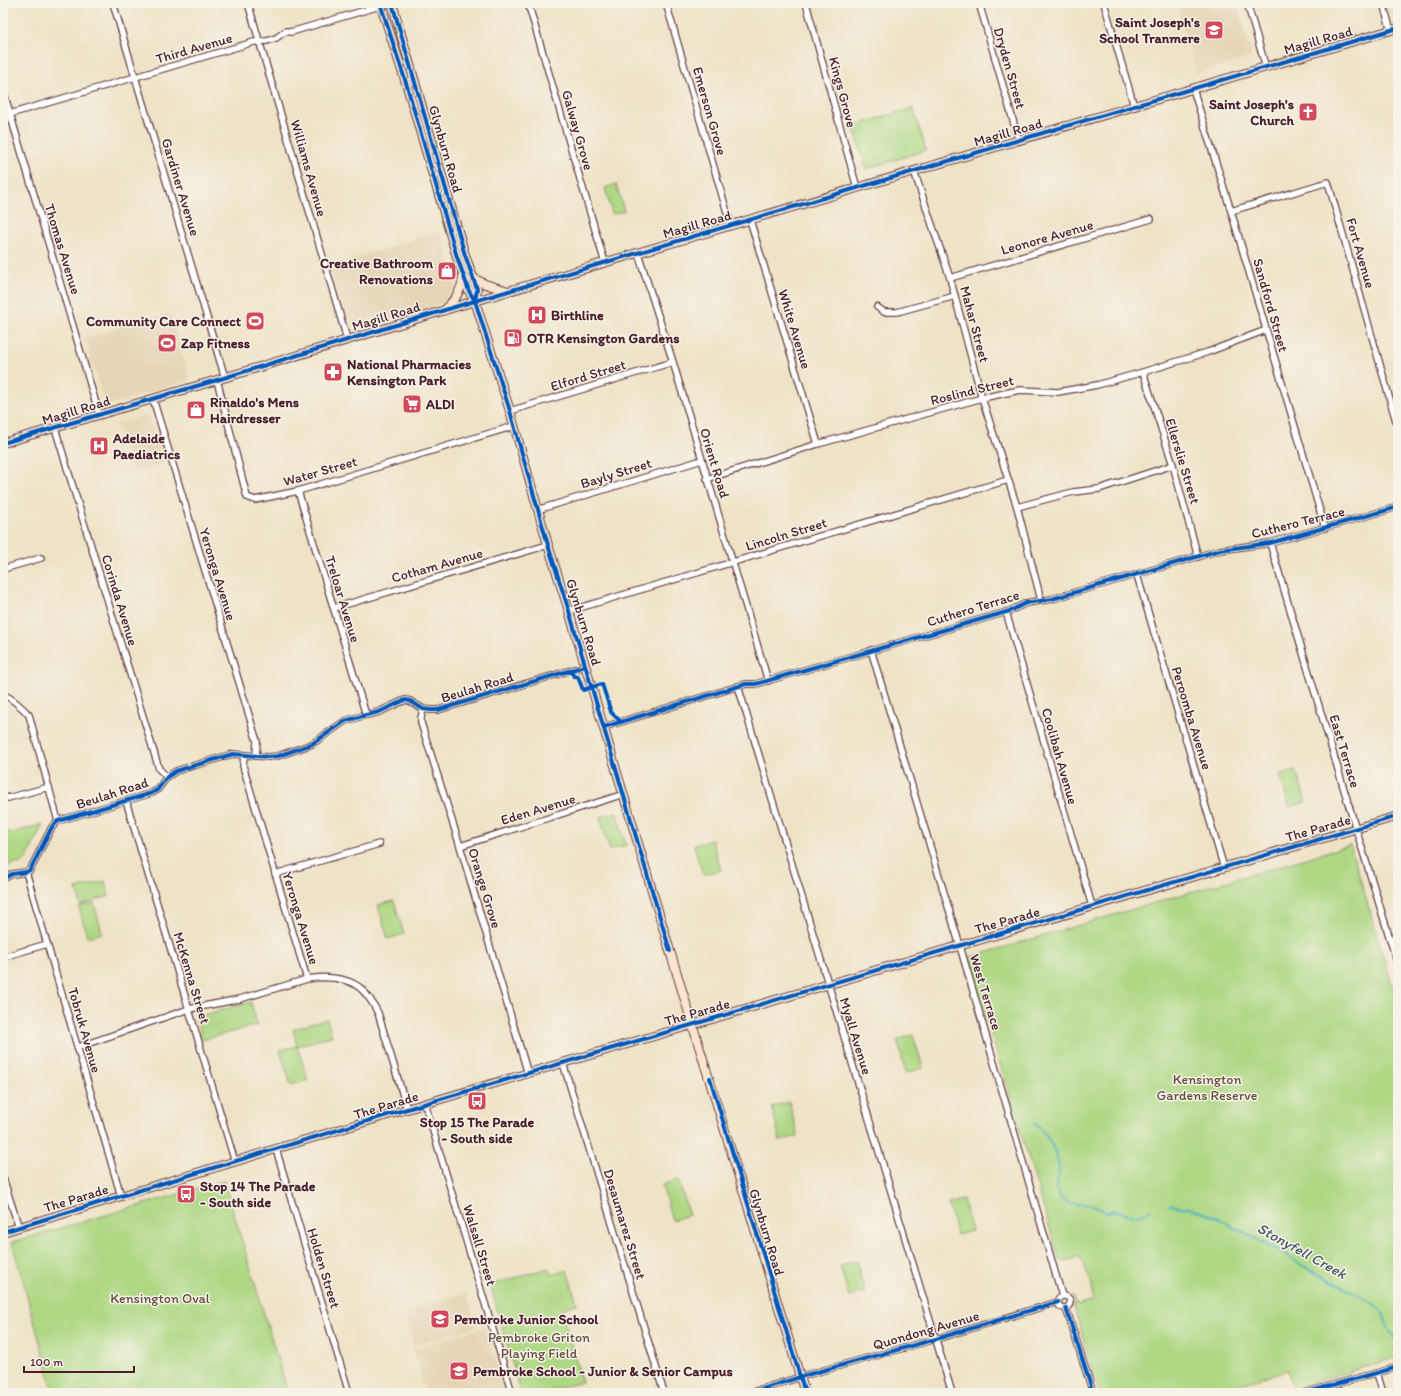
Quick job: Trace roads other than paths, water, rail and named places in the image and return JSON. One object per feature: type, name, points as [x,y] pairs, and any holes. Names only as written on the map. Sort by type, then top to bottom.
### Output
[{"type":"main road","name":"Glynburn Road","points":[[391,3],[463,275],[469,292],[475,301],[510,411],[537,510],[569,611],[805,1393]]},
{"type":"main road","name":"Glynburn Road","points":[[381,4],[407,86],[425,130],[477,289],[475,301]]},
{"type":"main road","name":"Magill Road","points":[[3,443],[225,378],[444,310],[1394,30]]},
{"type":"main road","points":[[444,310],[456,298],[462,285],[463,275]]},
{"type":"main road","points":[[473,278],[485,284],[509,291]]},
{"type":"main road","name":"The Parade","points":[[3,1232],[407,1109],[1398,816]]},
{"type":"street","name":"Gardiner Avenue","points":[[113,3],[225,378]]},
{"type":"street","name":"Williams Avenue","points":[[248,3],[348,339]]},
{"type":"street","name":"Third Avenue","points":[[3,116],[259,41],[267,41],[276,38],[286,31],[291,32],[381,4],[391,3]]},
{"type":"street","name":"Galway Grove","points":[[528,3],[605,263]]},
{"type":"street","name":"Emerson Grove","points":[[666,3],[731,226]]},
{"type":"street","name":"Kings Grove","points":[[806,3],[857,188]]},
{"type":"street","name":"Dryden Street","points":[[979,3],[1018,141]]},
{"type":"street","points":[[1104,3],[1134,106]]},
{"type":"street","points":[[1247,3],[1266,68]]},
{"type":"street","points":[[1383,3],[1394,30]]},
{"type":"street","name":"Sandford Street","points":[[1193,89],[1231,211],[1325,528]]},
{"type":"street","name":"Thomas Avenue","points":[[3,90],[100,414]]},
{"type":"street","name":"Mahar Street","points":[[914,171],[950,278],[982,398],[1017,507],[1042,600]]},
{"type":"street","name":"Fort Avenue","points":[[1231,211],[1328,182],[1398,428]]},
{"type":"street","name":"Leonore Avenue","points":[[950,278],[1151,219]]},
{"type":"street","name":"White Avenue","points":[[750,220],[818,444]]},
{"type":"street","name":"Orient Road","points":[[638,253],[673,362],[768,680]]},
{"type":"street","points":[[877,307],[884,312],[897,312],[955,296]]},
{"type":"street","name":"Roslind Street","points":[[707,479],[818,444],[982,398],[1020,390],[1058,392],[1097,385],[1208,352],[1266,330]]},
{"type":"street","name":"Elford Street","points":[[510,411],[673,362]]},
{"type":"street","name":"Ellerslie Street","points":[[1143,372],[1173,465],[1198,557]]},
{"type":"street","name":"Water Street","points":[[217,380],[247,497],[255,500],[298,490],[514,426]]},
{"type":"street","name":"Yeronga Avenue","points":[[153,399],[257,741],[256,756]]},
{"type":"street","name":"Corinda Avenue","points":[[55,428],[158,768],[167,777]]},
{"type":"street","name":"Bayly Street","points":[[537,510],[702,460]]},
{"type":"street","points":[[1017,507],[1073,492],[1099,489],[1173,465]]},
{"type":"street","name":"Lincoln Street","points":[[569,611],[1008,480]]},
{"type":"street","name":"Treloar Avenue","points":[[298,490],[366,714]]},
{"type":"street","name":"Cuthero Terrace","points":[[604,727],[738,686],[756,684],[1006,612],[1022,604],[1042,600],[1052,600],[1220,550],[1270,543],[1398,507]]},
{"type":"street","name":"East Terrace","points":[[1270,543],[1398,965]]},
{"type":"street","name":"Cotham Avenue","points":[[334,608],[548,545]]},
{"type":"street","points":[[3,569],[41,558]]},
{"type":"street","name":"Peroomba Avenue","points":[[1137,575],[1224,868]]},
{"type":"street","name":"Coolibah Avenue","points":[[1006,612],[1092,906]]},
{"type":"street","name":"West Terrace","points":[[871,650],[1062,1296]]},
{"type":"street","name":"Beulah Road","points":[[58,821],[152,793],[157,790],[167,777],[176,771],[233,754],[269,757],[278,756],[312,744],[341,724],[366,714],[379,712],[405,700],[410,701],[423,709],[438,710],[585,666]]},
{"type":"street","name":"Myall Avenue","points":[[738,686],[952,1393]]},
{"type":"street","points":[[3,694],[18,703],[29,715],[58,821],[52,827],[30,870],[26,872],[17,872],[3,878]]},
{"type":"street","name":"Orange Grove","points":[[423,709],[421,723],[460,846],[528,1074]]},
{"type":"street","name":"Yeronga Avenue","points":[[244,755],[243,766],[307,978],[318,977],[344,980],[359,987],[370,998],[378,1012],[407,1109]]},
{"type":"street","points":[[3,796],[8,798],[49,787]]},
{"type":"street","name":"Eden Avenue","points":[[460,846],[624,794]]},
{"type":"street","name":"McKenna Street","points":[[126,801],[235,1162]]},
{"type":"street","points":[[275,874],[379,844]]},
{"type":"street","name":"Tobruk Avenue","points":[[26,872],[121,1196]]},
{"type":"street","points":[[3,957],[47,944]]},
{"type":"street","points":[[78,1047],[189,1009],[240,998],[307,978]]},
{"type":"street","name":"Desaumarez Street","points":[[563,1063],[664,1393]]},
{"type":"street","name":"Walsall Street","points":[[425,1104],[512,1393]]},
{"type":"street","name":"Holden Street","points":[[276,1149],[349,1393]]},
{"type":"street","points":[[3,1178],[19,1228]]},
{"type":"street","points":[[1062,1296],[1068,1297],[1070,1300],[1070,1305],[1066,1308],[1062,1308],[1058,1302],[1059,1298],[1062,1296]]},
{"type":"street","name":"Quondong Avenue","points":[[749,1393],[1058,1302]]},
{"type":"street","points":[[1066,1308],[1094,1393]]},
{"type":"street","points":[[1304,1393],[1398,1367]]},
{"type":"street","points":[[1377,1373],[1383,1393]]},
{"type":"waterway","name":"Stonyfell Creek","points":[[1034,1122],[1047,1137],[1057,1157],[1059,1170],[1057,1191],[1064,1201],[1074,1204],[1094,1205],[1099,1207],[1105,1213],[1113,1211],[1122,1212],[1132,1216],[1143,1214],[1151,1209]]},
{"type":"waterway","name":"Stonyfell Creek","points":[[1169,1205],[1189,1208],[1219,1218],[1305,1267],[1378,1306],[1396,1339],[1398,1348]]},
{"type":"place","name":"Saint Joseph's School Tranmere","points":[[1214,30]]},
{"type":"place","name":"Saint Joseph's Church","points":[[1308,112]]},
{"type":"place","name":"Creative Bathroom Renovations","points":[[447,271]]},
{"type":"place","name":"Birthline","points":[[537,315]]},
{"type":"place","name":"Community Care Connect","points":[[255,321]]},
{"type":"place","name":"OTR Kensington Gardens","points":[[513,338]]},
{"type":"place","name":"Zap Fitness","points":[[167,343]]},
{"type":"place","name":"National Pharmacies Kensington Park","points":[[333,372]]},
{"type":"place","name":"ALDI","points":[[412,404]]},
{"type":"place","name":"Rinaldo's Mens Hairdresser","points":[[196,410]]},
{"type":"place","name":"Adelaide Paediatrics","points":[[99,446]]},
{"type":"place","name":"Stop 15 The Parade - South side","points":[[477,1101]]},
{"type":"place","name":"Stop 14 The Parade - South side","points":[[186,1194]]},
{"type":"place","name":"Pembroke Junior School","points":[[440,1319]]},
{"type":"place","name":"Pembroke School - Junior & Senior Campus","points":[[459,1371]]},
{"type":"park label","name":"Kensington Gardens Reserve","points":[[1207,1088]]},
{"type":"park label","name":"Kensington Oval","points":[[160,1298]]},
{"type":"park label","name":"Pembroke Griton Playing Field","points":[[539,1346]]}]
